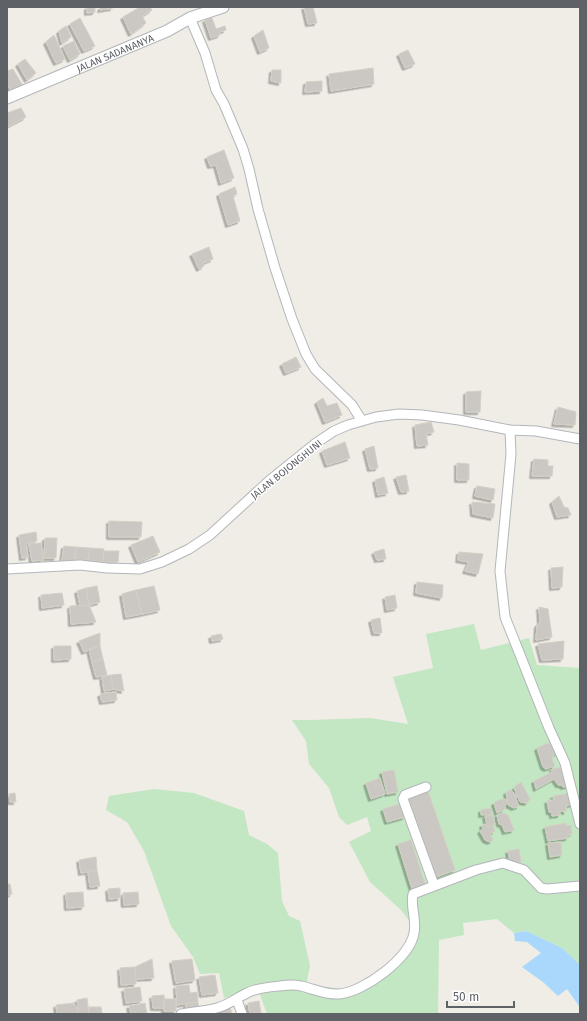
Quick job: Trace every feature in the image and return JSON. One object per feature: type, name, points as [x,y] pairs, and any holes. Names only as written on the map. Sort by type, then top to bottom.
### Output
[{"type":"street","name":"JALAN SADANANYA","points":[[7,98],[167,31],[190,18],[223,7]]},
{"type":"street","points":[[190,18],[205,53],[216,90],[224,104],[243,149],[275,268],[292,319],[306,354],[315,369],[352,405],[362,421]]},
{"type":"street","name":"JALAN BOJONGHUNI","points":[[7,568],[80,565],[140,569],[162,562],[189,549],[210,535],[270,480],[316,443],[334,431],[376,417],[399,414],[422,415],[459,420],[510,430],[536,431],[580,439]]},
{"type":"street","points":[[510,430],[511,454],[500,571],[505,617],[549,728],[565,763],[580,824]]},
{"type":"street","points":[[426,787],[405,795],[403,800],[434,885]]},
{"type":"street","points":[[181,1014],[218,1008],[237,1000],[252,991],[280,986],[300,986],[321,992],[339,994],[350,992],[361,987],[381,975],[396,962],[406,950],[414,934],[415,919],[412,898],[413,894],[476,870],[503,863],[524,870],[542,888],[547,889],[580,886]]},
{"type":"street","points":[[237,1000],[242,1014]]},
{"type":"green space","points":[[474,624],[481,650],[529,638],[537,665],[580,668],[580,965],[562,948],[526,931],[514,933],[497,919],[463,923],[464,935],[439,940],[438,1012],[440,1014],[267,1014],[258,989],[224,998],[219,973],[200,974],[193,957],[171,926],[144,851],[127,822],[106,810],[109,796],[154,789],[194,793],[244,811],[249,835],[267,844],[278,853],[282,901],[289,916],[300,921],[310,966],[306,985],[361,991],[396,964],[417,931],[401,910],[370,882],[349,842],[371,831],[367,817],[347,825],[339,817],[329,788],[309,764],[306,741],[292,720],[370,718],[408,724],[393,677],[433,668],[426,634]]},
{"type":"water","points":[[526,931],[562,948],[580,965],[579,1006],[567,989],[558,996],[543,982],[522,967],[541,953],[527,942],[515,941],[514,933]]},
{"type":"building","points":[[87,7],[95,7],[95,12],[87,13]]},
{"type":"building","points":[[101,7],[113,7],[113,8],[100,10]]},
{"type":"building","points":[[140,7],[150,7],[152,10],[142,16],[146,23],[131,34],[123,17]]},
{"type":"building","points":[[304,7],[313,7],[317,23],[308,24]]},
{"type":"building","points":[[80,18],[95,46],[84,51],[70,24]]},
{"type":"building","points":[[212,18],[216,29],[225,26],[226,30],[220,32],[220,35],[211,38],[205,20]]},
{"type":"building","points":[[66,26],[71,37],[62,43],[59,31]]},
{"type":"building","points":[[263,30],[269,48],[260,52],[254,36]]},
{"type":"building","points":[[54,35],[65,59],[56,63],[46,42]]},
{"type":"building","points":[[74,41],[80,54],[70,60],[63,46]]},
{"type":"building","points":[[408,50],[415,64],[405,68],[399,54]]},
{"type":"building","points":[[25,59],[36,73],[27,80],[18,64]]},
{"type":"building","points":[[373,68],[374,84],[331,91],[329,74]]},
{"type":"building","points":[[13,69],[23,86],[12,93],[7,83],[7,71]]},
{"type":"building","points":[[272,70],[281,70],[281,83],[271,81]]},
{"type":"building","points":[[322,81],[322,91],[305,92],[306,82]]},
{"type":"building","points":[[21,108],[26,117],[7,127],[7,113]]},
{"type":"building","points":[[224,150],[234,178],[221,183],[216,165],[210,166],[207,157]]},
{"type":"building","points":[[235,187],[237,194],[233,196],[240,221],[228,225],[219,194]]},
{"type":"building","points":[[209,247],[213,259],[203,263],[204,266],[199,269],[192,254]]},
{"type":"building","points":[[296,357],[301,367],[286,373],[282,364]]},
{"type":"building","points":[[481,391],[480,412],[466,412],[466,392]]},
{"type":"building","points":[[323,398],[327,406],[337,403],[342,415],[325,422],[317,402]]},
{"type":"building","points":[[558,407],[576,412],[575,425],[554,424]]},
{"type":"building","points":[[431,422],[434,432],[426,434],[428,445],[417,446],[415,425]]},
{"type":"building","points":[[345,442],[350,458],[327,465],[322,451]]},
{"type":"building","points":[[374,446],[378,468],[370,469],[365,449]]},
{"type":"building","points":[[534,459],[548,460],[548,466],[553,466],[552,476],[532,476]]},
{"type":"building","points":[[457,463],[469,464],[469,480],[457,480]]},
{"type":"building","points":[[406,475],[409,491],[401,492],[396,477]]},
{"type":"building","points":[[384,477],[388,493],[378,495],[375,480]]},
{"type":"building","points":[[477,486],[495,489],[493,500],[475,496]]},
{"type":"building","points":[[559,496],[564,507],[568,508],[571,515],[557,517],[552,502]]},
{"type":"building","points":[[472,502],[495,504],[493,518],[473,514]]},
{"type":"building","points":[[109,521],[142,522],[141,537],[109,537]]},
{"type":"building","points":[[36,532],[37,541],[26,543],[28,557],[22,558],[19,535]]},
{"type":"building","points":[[153,536],[160,552],[138,562],[131,545]]},
{"type":"building","points":[[45,538],[57,538],[56,558],[44,558]]},
{"type":"building","points":[[41,543],[43,560],[32,561],[29,544]]},
{"type":"building","points":[[64,546],[76,547],[75,562],[62,561]]},
{"type":"building","points":[[76,547],[90,548],[88,560],[75,559]]},
{"type":"building","points":[[90,548],[104,549],[103,562],[88,560]]},
{"type":"building","points":[[384,549],[386,559],[377,560],[374,552]]},
{"type":"building","points":[[104,551],[119,551],[118,562],[103,562]]},
{"type":"building","points":[[459,552],[483,554],[478,574],[465,571],[469,562],[458,560]]},
{"type":"building","points":[[563,567],[562,587],[552,588],[551,568]]},
{"type":"building","points":[[417,582],[443,585],[442,598],[416,593]]},
{"type":"building","points":[[97,586],[100,602],[89,605],[86,588]]},
{"type":"building","points":[[154,586],[160,610],[142,614],[136,590]]},
{"type":"building","points":[[86,588],[89,605],[80,606],[77,591]]},
{"type":"building","points":[[136,590],[142,614],[126,617],[122,594]]},
{"type":"building","points":[[62,593],[64,605],[42,608],[41,595]]},
{"type":"building","points":[[395,595],[397,608],[387,610],[385,597]]},
{"type":"building","points":[[89,605],[96,622],[71,624],[70,606]]},
{"type":"building","points":[[539,607],[548,609],[552,637],[536,640],[537,625],[540,622]]},
{"type":"building","points":[[380,618],[382,633],[374,633],[371,620]]},
{"type":"building","points":[[100,633],[100,646],[84,652],[79,641]]},
{"type":"building","points":[[221,634],[223,639],[212,641],[211,636]]},
{"type":"building","points":[[564,641],[563,659],[542,660],[538,644]]},
{"type":"building","points":[[54,646],[71,646],[71,659],[54,660]]},
{"type":"building","points":[[100,646],[103,659],[92,662],[89,649]]},
{"type":"building","points":[[103,659],[107,675],[96,677],[92,662]]},
{"type":"building","points":[[121,674],[124,691],[113,689],[111,675]]},
{"type":"building","points":[[111,675],[113,689],[104,691],[102,677]]},
{"type":"building","points":[[116,692],[117,700],[102,702],[100,694]]},
{"type":"building","points":[[548,743],[555,745],[559,752],[553,755],[552,759],[555,766],[546,769],[543,767],[537,748]]},
{"type":"building","points":[[563,767],[568,786],[563,787],[558,785],[554,779],[536,789],[534,781],[552,772],[552,769]]},
{"type":"building","points":[[394,770],[398,792],[387,794],[382,772]]},
{"type":"building","points":[[380,778],[385,794],[371,799],[366,783]]},
{"type":"building","points":[[521,782],[530,799],[527,803],[520,802],[514,788]]},
{"type":"building","points":[[511,790],[516,795],[519,806],[514,808],[508,805],[506,792]]},
{"type":"building","points":[[428,791],[455,870],[436,877],[408,797]]},
{"type":"building","points":[[15,793],[16,802],[10,802],[9,794]]},
{"type":"building","points":[[571,793],[573,804],[566,806],[566,812],[560,811],[560,815],[552,816],[552,813],[549,812],[547,801],[554,800],[553,796]]},
{"type":"building","points":[[504,799],[507,800],[504,810],[497,813],[494,803]]},
{"type":"building","points":[[400,804],[405,817],[387,822],[383,809]]},
{"type":"building","points":[[491,808],[492,814],[481,815],[481,810]]},
{"type":"building","points":[[503,813],[508,815],[514,830],[505,832],[502,825],[499,824],[497,815]]},
{"type":"building","points":[[493,815],[495,825],[487,826],[485,816]]},
{"type":"building","points":[[566,823],[566,826],[571,825],[572,834],[568,835],[568,838],[548,841],[545,827]]},
{"type":"building","points":[[485,824],[486,827],[493,827],[495,831],[490,834],[493,840],[490,842],[485,840],[480,831],[483,829],[482,825]]},
{"type":"building","points":[[411,840],[425,884],[412,889],[398,844]]},
{"type":"building","points":[[561,842],[562,855],[550,857],[548,843]]},
{"type":"building","points":[[519,849],[521,862],[510,862],[508,851]]},
{"type":"building","points":[[96,857],[97,870],[81,873],[79,860]]},
{"type":"building","points":[[97,870],[100,886],[90,887],[88,872]]},
{"type":"building","points":[[7,884],[10,884],[12,894],[7,895]]},
{"type":"building","points":[[120,888],[120,898],[109,899],[108,889]]},
{"type":"building","points":[[83,892],[84,907],[67,908],[66,893]]},
{"type":"building","points":[[138,892],[139,904],[124,905],[123,893]]},
{"type":"building","points":[[152,959],[154,978],[136,979],[135,967]]},
{"type":"building","points":[[192,959],[195,980],[176,983],[172,961]]},
{"type":"building","points":[[135,967],[136,984],[121,985],[120,968]]},
{"type":"building","points":[[215,975],[218,993],[202,995],[199,977]]},
{"type":"building","points":[[189,985],[190,993],[197,992],[198,1002],[177,1005],[176,986]]},
{"type":"building","points":[[140,987],[142,1001],[126,1003],[124,989]]},
{"type":"building","points":[[164,995],[165,1008],[153,1008],[152,996]]},
{"type":"building","points":[[87,998],[89,1014],[79,1014],[77,1000]]},
{"type":"building","points":[[164,999],[176,999],[176,1011],[164,1011]]},
{"type":"building","points":[[259,1001],[261,1013],[250,1014],[248,1003]]},
{"type":"building","points":[[198,1002],[199,1009],[186,1010],[186,1003]]},
{"type":"building","points":[[74,1003],[79,1014],[57,1014],[56,1005]]},
{"type":"building","points":[[145,1003],[147,1014],[131,1014],[129,1006]]},
{"type":"building","points":[[89,1007],[101,1007],[102,1014],[89,1014]]},
{"type":"building","points":[[230,1008],[232,1014],[223,1014],[222,1010]]}]
